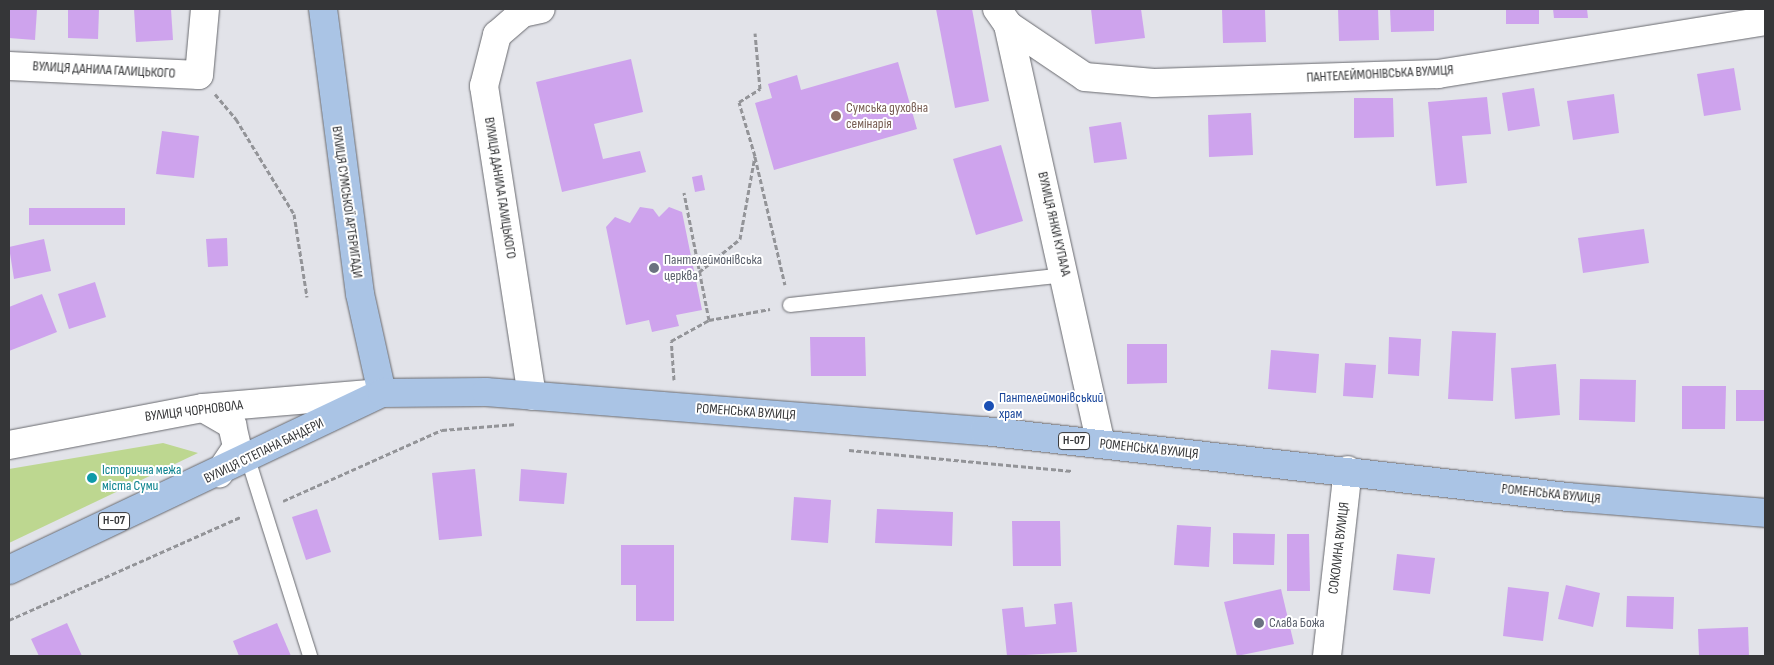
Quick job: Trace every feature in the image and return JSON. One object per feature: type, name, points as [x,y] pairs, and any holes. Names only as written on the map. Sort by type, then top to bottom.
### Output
[{"type":"main road","name":"ВУЛИЦЯ СУМСЬКОЇ АРТБРИГАДИ","points":[[323,9],[360,294],[382,393]]},
{"type":"main road","name":"РОМЕНСЬКА ВУЛИЦЯ","points":[[382,393],[532,396],[1101,444],[1348,470],[1568,497],[1765,513]]},
{"type":"main road","name":"ВУЛИЦЯ СТЕПАНА БАНДЕРИ","points":[[9,570],[219,474],[382,393]]},
{"type":"street","points":[[199,75],[205,9]]},
{"type":"street","name":"ВУЛИЦЯ ДАНИЛА ГАЛИЦЬКОГО","points":[[527,10],[497,35],[484,86],[532,396]]},
{"type":"street","name":"ПАНТЕЛЕЙМОНІВСЬКА ВУЛИЦЯ","points":[[1003,17],[1085,78],[1154,83],[1438,74],[1696,20],[1765,21]]},
{"type":"street","name":"ВУЛИЦЯ ЯНКИ КУПАЛА","points":[[1003,17],[1065,275],[1101,444]]},
{"type":"street","name":"ВУЛИЦЯ ДАНИЛА ГАЛИЦЬКОГО","points":[[9,66],[199,75]]},
{"type":"street","name":"ВУЛИЦЯ ЧОРНОВОЛА","points":[[9,445],[203,408],[382,393]]},
{"type":"street","points":[[203,408],[232,425],[238,447],[219,474]]},
{"type":"street","name":"СОКОЛИНА ВУЛИЦЯ","points":[[1327,656],[1348,470]]},
{"type":"lane","points":[[790,306],[1065,275]]},
{"type":"lane","points":[[248,459],[310,656]]},
{"type":"path","points":[[674,385],[671,341],[709,320],[790,306],[755,156],[739,102],[760,89],[755,34]]},
{"type":"path","points":[[199,75],[236,119],[294,214],[307,297]]},
{"type":"path","points":[[699,272],[740,239],[755,156]]},
{"type":"path","points":[[684,192],[709,320]]},
{"type":"path","points":[[264,509],[442,430],[487,423],[523,424]]},
{"type":"path","points":[[844,450],[1080,472]]},
{"type":"path","points":[[9,620],[240,517]]},
{"type":"green space","points":[[163,443],[198,453],[9,543],[9,469]]},
{"type":"building","points":[[9,9],[37,9],[35,40],[9,38]]},
{"type":"building","points":[[68,9],[99,9],[98,39],[68,38]]},
{"type":"building","points":[[134,9],[171,9],[173,40],[136,42]]},
{"type":"building","points":[[936,9],[972,9],[989,101],[955,108]]},
{"type":"building","points":[[1091,9],[1141,9],[1145,38],[1095,44]]},
{"type":"building","points":[[1222,9],[1265,9],[1266,42],[1223,43]]},
{"type":"building","points":[[1338,9],[1378,9],[1379,40],[1339,41]]},
{"type":"building","points":[[1390,9],[1434,9],[1434,31],[1391,32]]},
{"type":"building","points":[[1506,9],[1539,9],[1539,24],[1506,24]]},
{"type":"building","points":[[1553,9],[1587,9],[1588,18],[1554,18]]},
{"type":"building","points":[[631,59],[643,112],[594,124],[603,159],[640,151],[646,172],[562,192],[536,82]]},
{"type":"building","name":"Сумська духовна семінарія","points":[[898,62],[917,129],[774,170],[755,103],[772,98],[768,84],[797,75],[801,90]]},
{"type":"building","points":[[1734,68],[1741,110],[1704,116],[1697,74]]},
{"type":"building","points":[[1534,88],[1540,126],[1508,131],[1502,93]]},
{"type":"building","points":[[1614,94],[1619,133],[1573,140],[1567,101]]},
{"type":"building","points":[[1487,97],[1491,134],[1462,136],[1467,183],[1436,186],[1428,102]]},
{"type":"building","points":[[1354,98],[1393,98],[1394,137],[1354,138]]},
{"type":"building","points":[[1251,113],[1253,155],[1209,157],[1208,115]]},
{"type":"building","points":[[1121,122],[1127,159],[1094,163],[1089,127]]},
{"type":"building","points":[[162,131],[199,136],[194,178],[156,174]]},
{"type":"building","points":[[1001,145],[1023,221],[976,235],[953,159]]},
{"type":"building","points":[[702,175],[705,190],[695,192],[692,177]]},
{"type":"building","name":"Пантелеймонівська церква","points":[[640,207],[653,209],[659,217],[669,207],[682,212],[702,310],[676,315],[679,326],[652,332],[649,320],[626,325],[606,227],[615,217],[630,223]]},
{"type":"building","points":[[29,208],[125,208],[125,225],[29,225]]},
{"type":"building","points":[[1644,229],[1649,263],[1583,273],[1578,238]]},
{"type":"building","points":[[227,238],[228,266],[208,267],[206,239]]},
{"type":"building","points":[[44,239],[51,271],[14,279],[9,247]]},
{"type":"building","points":[[95,282],[106,317],[69,329],[58,294]]},
{"type":"building","points":[[42,294],[57,332],[9,351],[9,307]]},
{"type":"building","points":[[1452,331],[1496,333],[1493,401],[1448,399]]},
{"type":"building","points":[[810,337],[865,337],[866,376],[811,376]]},
{"type":"building","points":[[1389,337],[1421,339],[1419,376],[1388,374]]},
{"type":"building","points":[[1127,344],[1167,344],[1167,383],[1127,384]]},
{"type":"building","points":[[1271,350],[1319,354],[1316,393],[1268,389]]},
{"type":"building","points":[[1345,363],[1376,365],[1373,398],[1343,396]]},
{"type":"building","points":[[1556,364],[1560,415],[1515,419],[1511,368]]},
{"type":"building","points":[[1580,379],[1636,380],[1635,422],[1579,420]]},
{"type":"building","points":[[1682,386],[1726,386],[1725,429],[1682,429]]},
{"type":"building","points":[[1736,390],[1764,390],[1764,421],[1736,421]]},
{"type":"building","points":[[475,469],[482,536],[439,540],[432,473]]},
{"type":"building","points":[[521,469],[567,473],[564,504],[519,501]]},
{"type":"building","points":[[794,497],[831,500],[828,543],[791,540]]},
{"type":"building","points":[[317,509],[331,552],[306,560],[292,517]]},
{"type":"building","points":[[877,509],[953,512],[952,546],[875,543]]},
{"type":"building","points":[[1012,521],[1060,521],[1061,566],[1013,566]]},
{"type":"building","points":[[1177,525],[1211,527],[1209,567],[1174,565]]},
{"type":"building","points":[[1233,533],[1275,534],[1274,565],[1233,564]]},
{"type":"building","points":[[1287,534],[1309,534],[1310,591],[1287,591]]},
{"type":"building","points":[[621,545],[674,545],[674,621],[636,621],[636,585],[621,585]]},
{"type":"building","points":[[1397,554],[1435,558],[1430,594],[1393,590]]},
{"type":"building","points":[[1566,585],[1600,593],[1593,627],[1558,619]]},
{"type":"building","points":[[1508,587],[1549,592],[1543,641],[1503,636]]},
{"type":"building","name":"Слава Божа","points":[[1281,589],[1294,644],[1237,656],[1224,602]]},
{"type":"building","points":[[1627,596],[1674,597],[1673,629],[1626,627]]},
{"type":"building","points":[[1072,602],[1077,652],[1007,656],[1002,609],[1023,607],[1025,627],[1056,624],[1054,604]]},
{"type":"building","points":[[67,623],[82,656],[39,656],[31,639]]},
{"type":"building","points":[[277,623],[291,656],[239,656],[233,641]]},
{"type":"building","points":[[1748,627],[1749,656],[1699,656],[1698,629]]},
{"type":"place","name":"Сумська духовна семінарія","points":[[836,116]]},
{"type":"place","name":"Пантелеймонівська церква","points":[[654,268]]},
{"type":"place","name":"Пантелеймонівський храм","points":[[989,406]]},
{"type":"place","name":"Історична межа міста Суми","points":[[92,478]]},
{"type":"place","name":"Слава Божа","points":[[1259,623]]}]
